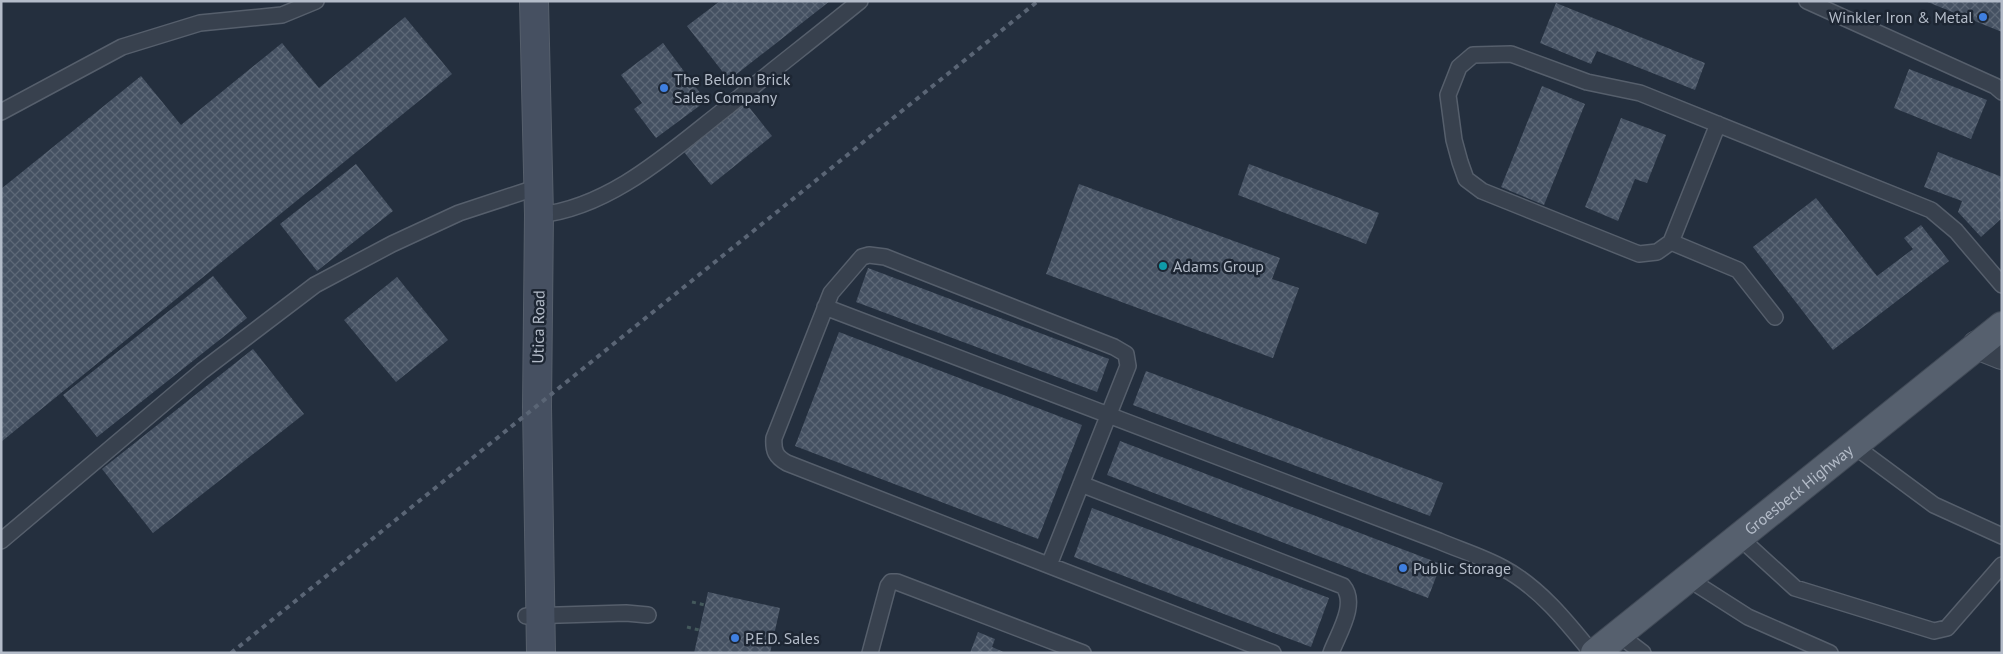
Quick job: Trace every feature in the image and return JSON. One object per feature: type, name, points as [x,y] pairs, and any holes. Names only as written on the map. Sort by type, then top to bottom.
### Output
[{"type":"main road","name":"Utica Road","points":[[534,1],[539,215],[533,616],[541,653]]},
{"type":"main road","name":"Groesbeck Highway","points":[[1594,653],[1853,445],[1990,350],[2002,326]]},
{"type":"lane","points":[[1,112],[122,47],[200,23],[282,15],[316,1]]},
{"type":"lane","points":[[539,215],[557,213],[577,207],[628,182],[860,1]]},
{"type":"lane","points":[[1807,1],[1995,86],[2002,92]]},
{"type":"lane","points":[[1718,124],[1671,242],[1657,252],[1639,254],[1482,191],[1466,178],[1454,140],[1448,95],[1459,67],[1473,55],[1511,54],[1587,82],[1640,93],[1718,124],[1931,210],[1956,231],[2002,285]]},
{"type":"lane","points":[[1,541],[202,371],[316,285],[392,244],[459,213],[538,187]]},
{"type":"lane","points":[[1671,242],[1738,270],[1775,317]]},
{"type":"lane","points":[[1049,565],[1128,366],[1126,354],[1121,350],[885,257],[869,255],[856,262],[830,293],[774,438],[774,453],[780,459],[1049,565],[1273,653]]},
{"type":"lane","points":[[825,307],[1439,541],[1504,568],[1542,596],[1570,624],[1594,653]]},
{"type":"lane","points":[[1853,445],[1934,505],[2002,536]]},
{"type":"lane","points":[[1081,484],[1343,586],[1348,591],[1349,605],[1331,653]]},
{"type":"lane","points":[[1738,537],[1795,588],[1934,631],[1947,628],[2002,564]]},
{"type":"lane","points":[[1687,578],[1748,617],[1830,653]]},
{"type":"lane","points":[[870,653],[888,586],[891,582],[897,582],[1084,653]]},
{"type":"lane","points":[[533,616],[626,613],[648,615]]},
{"type":"lane","points":[[1618,634],[1643,653]]},
{"type":"path","points":[[692,602],[705,605]]},
{"type":"path","points":[[686,627],[699,630]]},
{"type":"building","points":[[720,1],[830,1],[729,80],[687,26]]},
{"type":"building","name":"Winkler Iron & Metal","points":[[1925,1],[2002,1],[2002,32]]},
{"type":"building","points":[[1556,3],[1705,63],[1695,90],[1597,51],[1591,64],[1540,43]]},
{"type":"building","points":[[405,17],[452,74],[1,442],[1,189],[141,76],[181,125],[282,43],[319,88]]},
{"type":"building","name":"The Beldon Brick Sales Company","points":[[663,43],[706,101],[656,138],[634,109],[642,103],[621,75]]},
{"type":"building","points":[[1909,69],[1987,100],[1971,139],[1894,108]]},
{"type":"building","points":[[1542,86],[1585,104],[1544,205],[1501,187]]},
{"type":"building","points":[[745,102],[772,136],[711,185],[684,152]]},
{"type":"building","points":[[1621,118],[1666,135],[1647,183],[1635,179],[1618,221],[1585,207]]},
{"type":"building","points":[[1938,152],[2002,177],[2002,218],[1981,237],[1958,212],[1962,201],[1924,187]]},
{"type":"building","points":[[356,164],[393,211],[317,271],[280,224]]},
{"type":"building","points":[[1249,164],[1379,213],[1366,244],[1238,195]]},
{"type":"building","name":"Adams Group","points":[[1079,184],[1280,258],[1272,279],[1299,288],[1273,358],[1046,274]]},
{"type":"building","points":[[1816,198],[1877,276],[1913,249],[1904,238],[1921,225],[1949,261],[1833,350],[1753,247]]},
{"type":"building","points":[[868,268],[1109,359],[1097,392],[856,302]]},
{"type":"building","points":[[213,276],[247,318],[97,437],[63,395]]},
{"type":"building","points":[[397,277],[448,340],[396,382],[344,320]]},
{"type":"building","points":[[839,332],[1082,425],[1038,539],[795,446]]},
{"type":"building","points":[[253,349],[304,414],[153,533],[102,469]]},
{"type":"building","points":[[1146,371],[1443,483],[1430,516],[1133,405]]},
{"type":"building","points":[[1120,441],[1441,564],[1428,598],[1107,475]]},
{"type":"building","points":[[1092,508],[1329,598],[1311,647],[1074,557]]},
{"type":"building","points":[[708,592],[780,608],[770,653],[694,653]]},
{"type":"building","points":[[978,632],[995,639],[992,647],[1006,653],[970,653]]},
{"type":"railway","points":[[231,653],[1038,1]]},
{"type":"place","name":"Winkler Iron & Metal","points":[[1983,17]]},
{"type":"place","name":"The Beldon Brick Sales Company","points":[[664,88]]},
{"type":"place","name":"Adams Group","points":[[1163,266]]},
{"type":"place","name":"Public Storage","points":[[1403,568]]},
{"type":"place","name":"P.E.D. Sales","points":[[735,638]]}]
